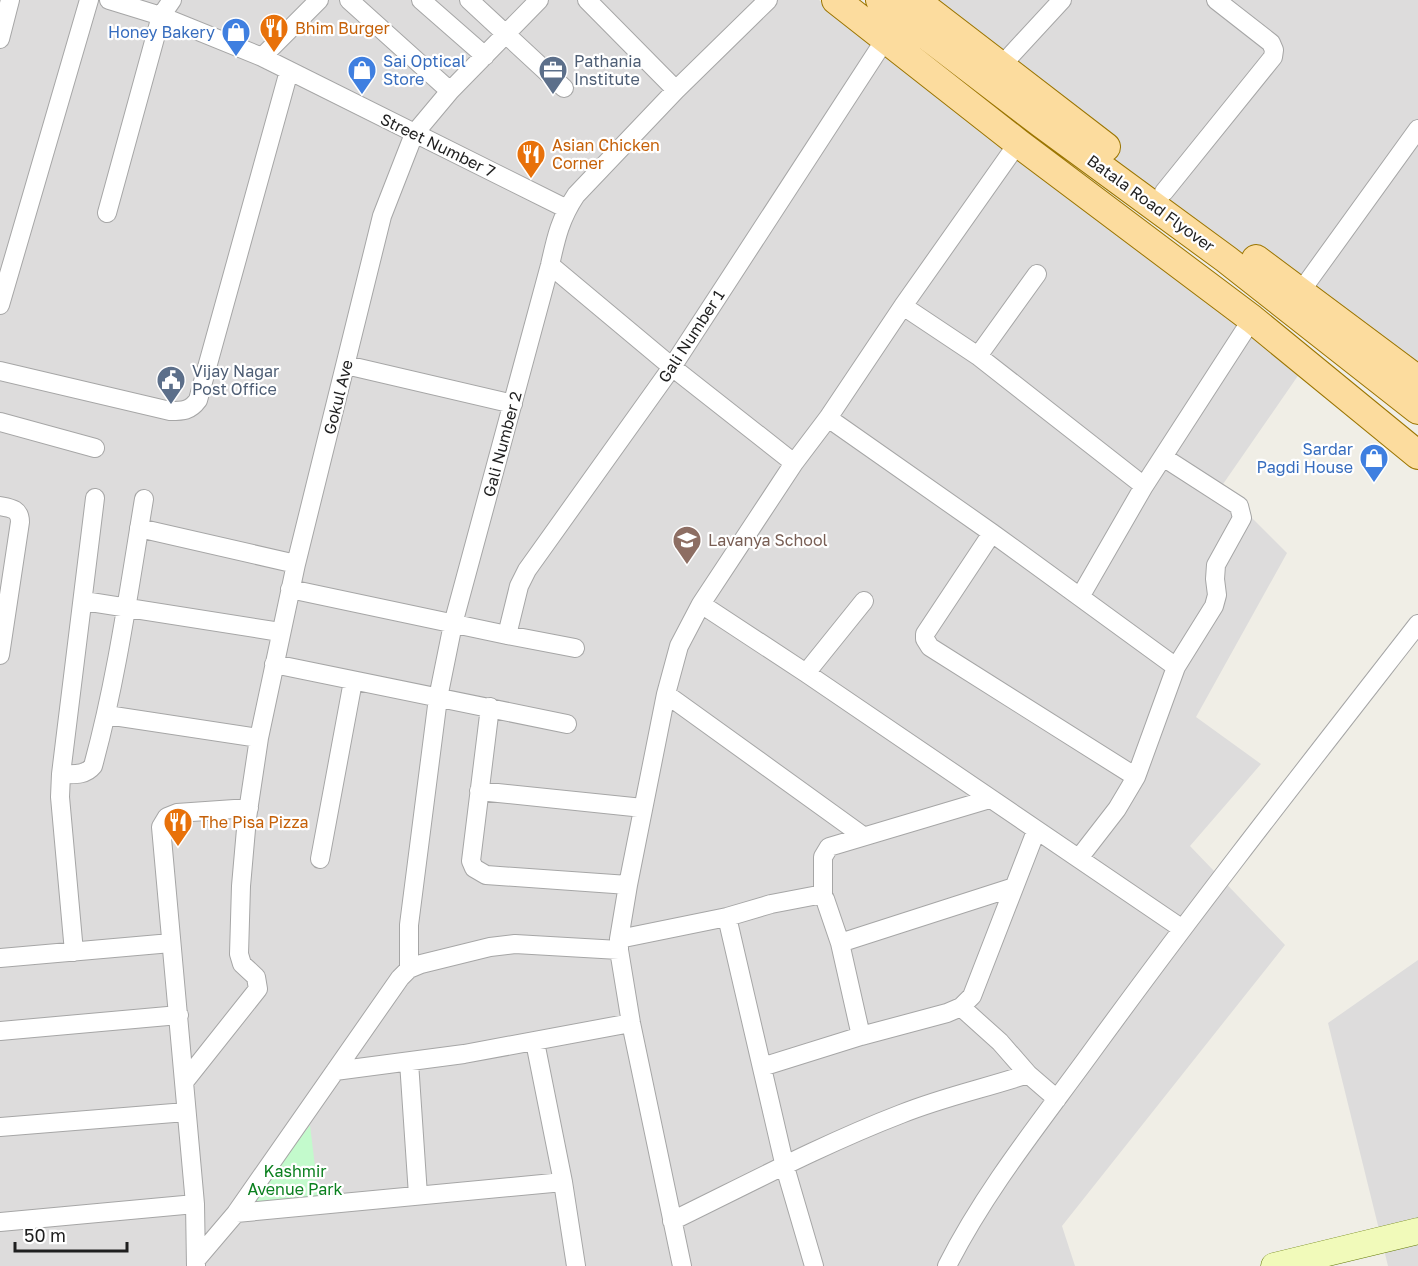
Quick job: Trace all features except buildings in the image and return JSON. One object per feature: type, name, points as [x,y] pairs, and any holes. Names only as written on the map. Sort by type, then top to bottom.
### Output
[{"type":"main road","points":[[836,0],[1018,143],[1252,319],[1418,455]]},
{"type":"main road","name":"Batala Road Flyover","points":[[880,0],[1042,124],[1226,259],[1418,410]]},
{"type":"main road","points":[[915,0],[1164,192],[1301,291],[1418,380]]},
{"type":"street","points":[[0,39],[10,0]]},
{"type":"street","points":[[0,305],[89,0]]},
{"type":"street","name":"Street Number 7","points":[[109,0],[161,16],[262,57],[567,208]]},
{"type":"street","points":[[107,213],[161,16],[172,0]]},
{"type":"street","points":[[262,57],[319,0]]},
{"type":"street","points":[[349,0],[450,91]]},
{"type":"street","points":[[421,0],[485,56]]},
{"type":"street","points":[[468,0],[507,33],[564,88]]},
{"type":"street","name":"Gokul Ave","points":[[185,1081],[258,989],[256,976],[242,964],[239,954],[249,808],[259,738],[290,589],[382,216],[414,134],[450,91],[539,0]]},
{"type":"street","points":[[587,0],[676,90]]},
{"type":"street","name":"Gali Number 2","points":[[409,969],[409,925],[438,698],[453,624],[559,226],[576,195],[676,90],[768,0]]},
{"type":"street","points":[[1001,66],[1062,0]]},
{"type":"street","points":[[1164,192],[1273,57],[1274,50],[1271,43],[1216,0]]},
{"type":"street","name":"Gali Number 1","points":[[507,635],[519,586],[527,570],[672,367],[886,38]]},
{"type":"street","points":[[0,371],[170,411],[190,410],[194,406],[201,389],[289,71]]},
{"type":"street","points":[[1301,291],[1418,129]]},
{"type":"street","points":[[682,1266],[631,1023],[619,945],[628,885],[666,694],[680,646],[701,604],[794,463],[828,418],[903,306],[1018,143]]},
{"type":"street","points":[[550,265],[672,367],[794,463]]},
{"type":"street","points":[[978,356],[1037,274]]},
{"type":"street","points":[[903,306],[978,356],[1144,486]]},
{"type":"street","points":[[1080,597],[1144,486],[1252,319]]},
{"type":"street","points":[[346,365],[513,404]]},
{"type":"street","points":[[828,418],[992,533],[1176,667]]},
{"type":"street","points":[[0,422],[95,448]]},
{"type":"street","points":[[1079,858],[1117,809],[1136,777],[1176,667],[1214,606],[1217,595],[1216,565],[1242,514],[1239,506],[1163,457]]},
{"type":"street","points":[[74,952],[60,797],[61,774],[95,498]]},
{"type":"street","points":[[61,774],[83,774],[93,766],[107,715],[144,499]]},
{"type":"street","points":[[0,506],[16,510],[20,515],[20,522],[0,655]]},
{"type":"street","points":[[139,528],[296,564]]},
{"type":"street","points":[[992,533],[925,634],[927,644],[1136,777]]},
{"type":"street","points":[[290,589],[575,648]]},
{"type":"street","points":[[84,601],[280,632]]},
{"type":"street","points":[[806,673],[864,601]]},
{"type":"street","points":[[701,604],[1181,928]]},
{"type":"street","points":[[948,1266],[1007,1166],[1181,928],[1418,624]]},
{"type":"street","points":[[274,664],[567,724]]},
{"type":"street","points":[[320,859],[353,681]]},
{"type":"street","points":[[666,694],[863,836]]},
{"type":"street","points":[[490,707],[471,861],[474,868],[486,875],[628,885]]},
{"type":"street","points":[[107,715],[259,738]]},
{"type":"street","points":[[479,791],[643,808]]},
{"type":"street","points":[[861,1036],[840,943],[823,897],[825,850],[829,846],[990,799]]},
{"type":"street","points":[[196,1263],[195,1204],[185,1081],[161,836],[163,822],[167,817],[177,813],[249,808]]},
{"type":"street","points":[[762,1067],[961,1007],[972,996],[1036,831]]},
{"type":"street","points":[[840,943],[1014,887]]},
{"type":"street","points":[[196,1263],[236,1213],[400,978],[409,969],[489,947],[516,944],[619,945],[813,894],[823,897]]},
{"type":"street","points":[[727,917],[785,1167],[814,1266]]},
{"type":"street","points":[[0,958],[171,943]]},
{"type":"street","points":[[961,1007],[1000,1042],[1028,1074],[1057,1099]]},
{"type":"street","points":[[0,1031],[179,1015]]},
{"type":"street","points":[[335,1071],[535,1042],[631,1023]]},
{"type":"street","points":[[535,1042],[563,1182],[576,1266]]},
{"type":"street","points":[[409,1062],[418,1195]]},
{"type":"street","points":[[672,1221],[846,1136],[904,1112],[1028,1074]]},
{"type":"street","points":[[0,1126],[186,1112]]},
{"type":"street","points":[[236,1213],[563,1182]]},
{"type":"street","points":[[0,1222],[195,1204]]},
{"type":"street","points":[[1274,1266],[1418,1231]]},
{"type":"shaded area","points":[[0,0],[819,0],[1304,367],[1221,487],[1287,553],[1196,717],[1261,764],[1190,846],[1285,945],[1062,1226],[1075,1266],[0,1266]]},
{"type":"shaded area","points":[[899,0],[1418,0],[1418,396]]},
{"type":"shaded area","points":[[1418,960],[1418,1266],[1388,1266],[1328,1023]]},
{"type":"green space","name":"Kashmir Avenue Park","points":[[310,1125],[319,1200],[250,1204]]},
{"type":"place","name":"Bhim Burger","points":[[274,54]]},
{"type":"place","name":"Honey Bakery","points":[[236,58]]},
{"type":"place","name":"Sai Optical Store","points":[[362,96]]},
{"type":"place","name":"Pathania Institute","points":[[553,96]]},
{"type":"place","name":"Asian Chicken Corner","points":[[531,180]]},
{"type":"place","name":"Vijay Nagar Post Office","points":[[171,406]]},
{"type":"place","name":"Sardar Pagdi House","points":[[1374,484]]},
{"type":"place","name":"Lavanya School","points":[[687,566]]},
{"type":"place","name":"The Pisa Pizza","points":[[178,848]]}]
